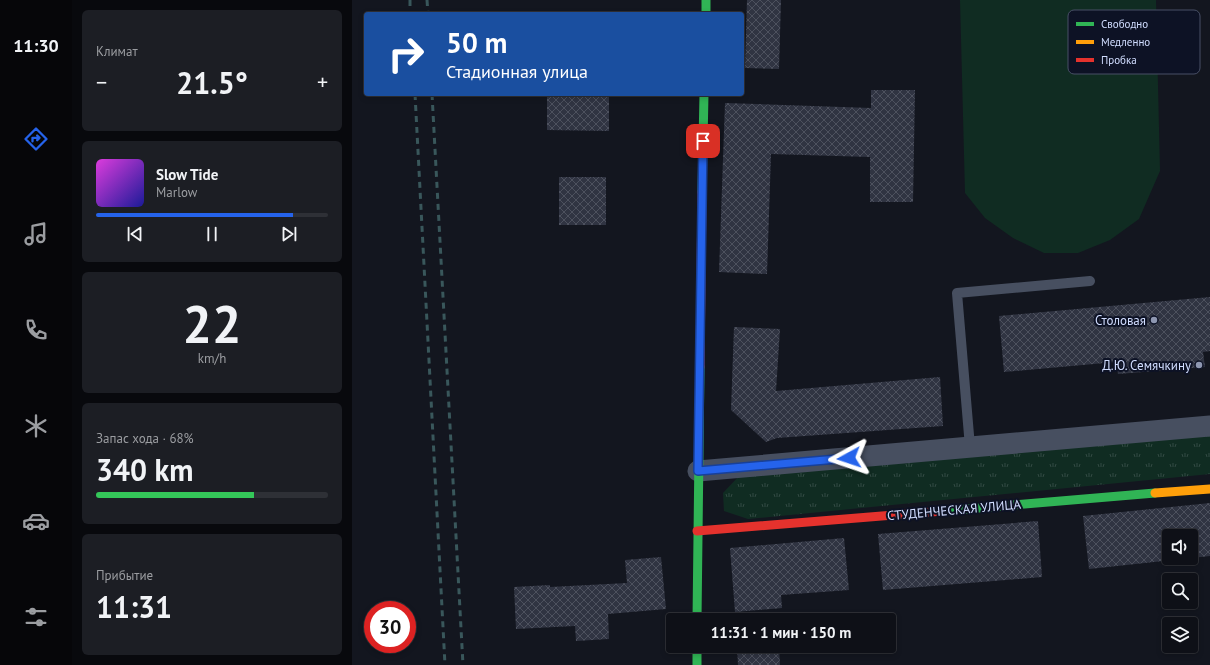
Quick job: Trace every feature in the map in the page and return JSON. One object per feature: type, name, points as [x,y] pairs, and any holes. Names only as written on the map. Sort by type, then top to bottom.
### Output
[{"type":"street","points":[[706,0],[706,12]]},
{"type":"street","points":[[697,613],[704,96]]},
{"type":"street","points":[[698,471],[1210,426]]},
{"type":"street","name":"СТУДЕНЧЕСКАЯ УЛИЦА","points":[[697,531],[1210,489]]},
{"type":"street","points":[[697,653],[697,665]]},
{"type":"lane","points":[[970,447],[957,293],[1090,282]]},
{"type":"green space","points":[[960,0],[1156,0],[1156,10],[1068,10],[1068,74],[1158,74],[1160,171],[1139,219],[1110,240],[1078,253],[1044,253],[1013,238],[985,218],[965,193]]},
{"type":"green space","points":[[1210,433],[1210,474],[748,519],[724,511],[723,493],[740,475]]},
{"type":"building","points":[[747,0],[781,0],[779,69],[745,68]]},
{"type":"building","points":[[871,90],[915,90],[913,202],[870,202],[870,157],[771,154],[767,274],[719,272],[725,103],[871,108]]},
{"type":"building","points":[[547,96],[609,96],[609,131],[547,130]]},
{"type":"building","points":[[559,177],[606,177],[606,225],[559,225]]},
{"type":"building","points":[[1210,297],[1210,351],[1203,352],[1205,367],[1118,374],[1116,362],[1004,372],[999,316]]},
{"type":"building","points":[[734,327],[780,329],[776,391],[940,377],[943,426],[777,438],[766,442],[731,410]]},
{"type":"building","points":[[1210,503],[1210,556],[1198,557],[1198,529],[1162,529],[1162,561],[1089,569],[1083,516]]},
{"type":"building","points":[[1038,521],[1042,577],[883,590],[878,534]]},
{"type":"building","points":[[844,538],[849,590],[781,595],[782,608],[735,612],[730,548]]},
{"type":"building","points":[[661,557],[666,609],[608,614],[609,639],[576,641],[575,626],[516,629],[514,587],[550,585],[550,587],[627,583],[625,560]]},
{"type":"building","points":[[737,653],[779,653],[780,665],[738,665]]},
{"type":"railway","points":[[410,0],[410,12]]},
{"type":"railway","points":[[427,0],[428,12]]},
{"type":"railway","points":[[415,96],[445,665]]},
{"type":"railway","points":[[432,96],[463,665]]},
{"type":"traffic: fast","points":[[706,0],[706,12]]},
{"type":"traffic: fast","points":[[702,192],[704,96]]},
{"type":"traffic: fast","points":[[697,613],[700,367]]},
{"type":"traffic: fast","points":[[943,511],[1155,493]]},
{"type":"traffic: fast","points":[[697,653],[697,665]]},
{"type":"traffic: slow","points":[[1155,493],[1210,489]]},
{"type":"traffic: jam","points":[[700,367],[702,192]]},
{"type":"traffic: jam","points":[[697,531],[943,511]]},
{"type":"place","name":"Столовая","points":[[1154,320]]},
{"type":"place","name":"Д.Ю. Семячкину","points":[[1199,365]]},
{"type":"route","points":[[703,141],[698,471],[849,458]]}]
